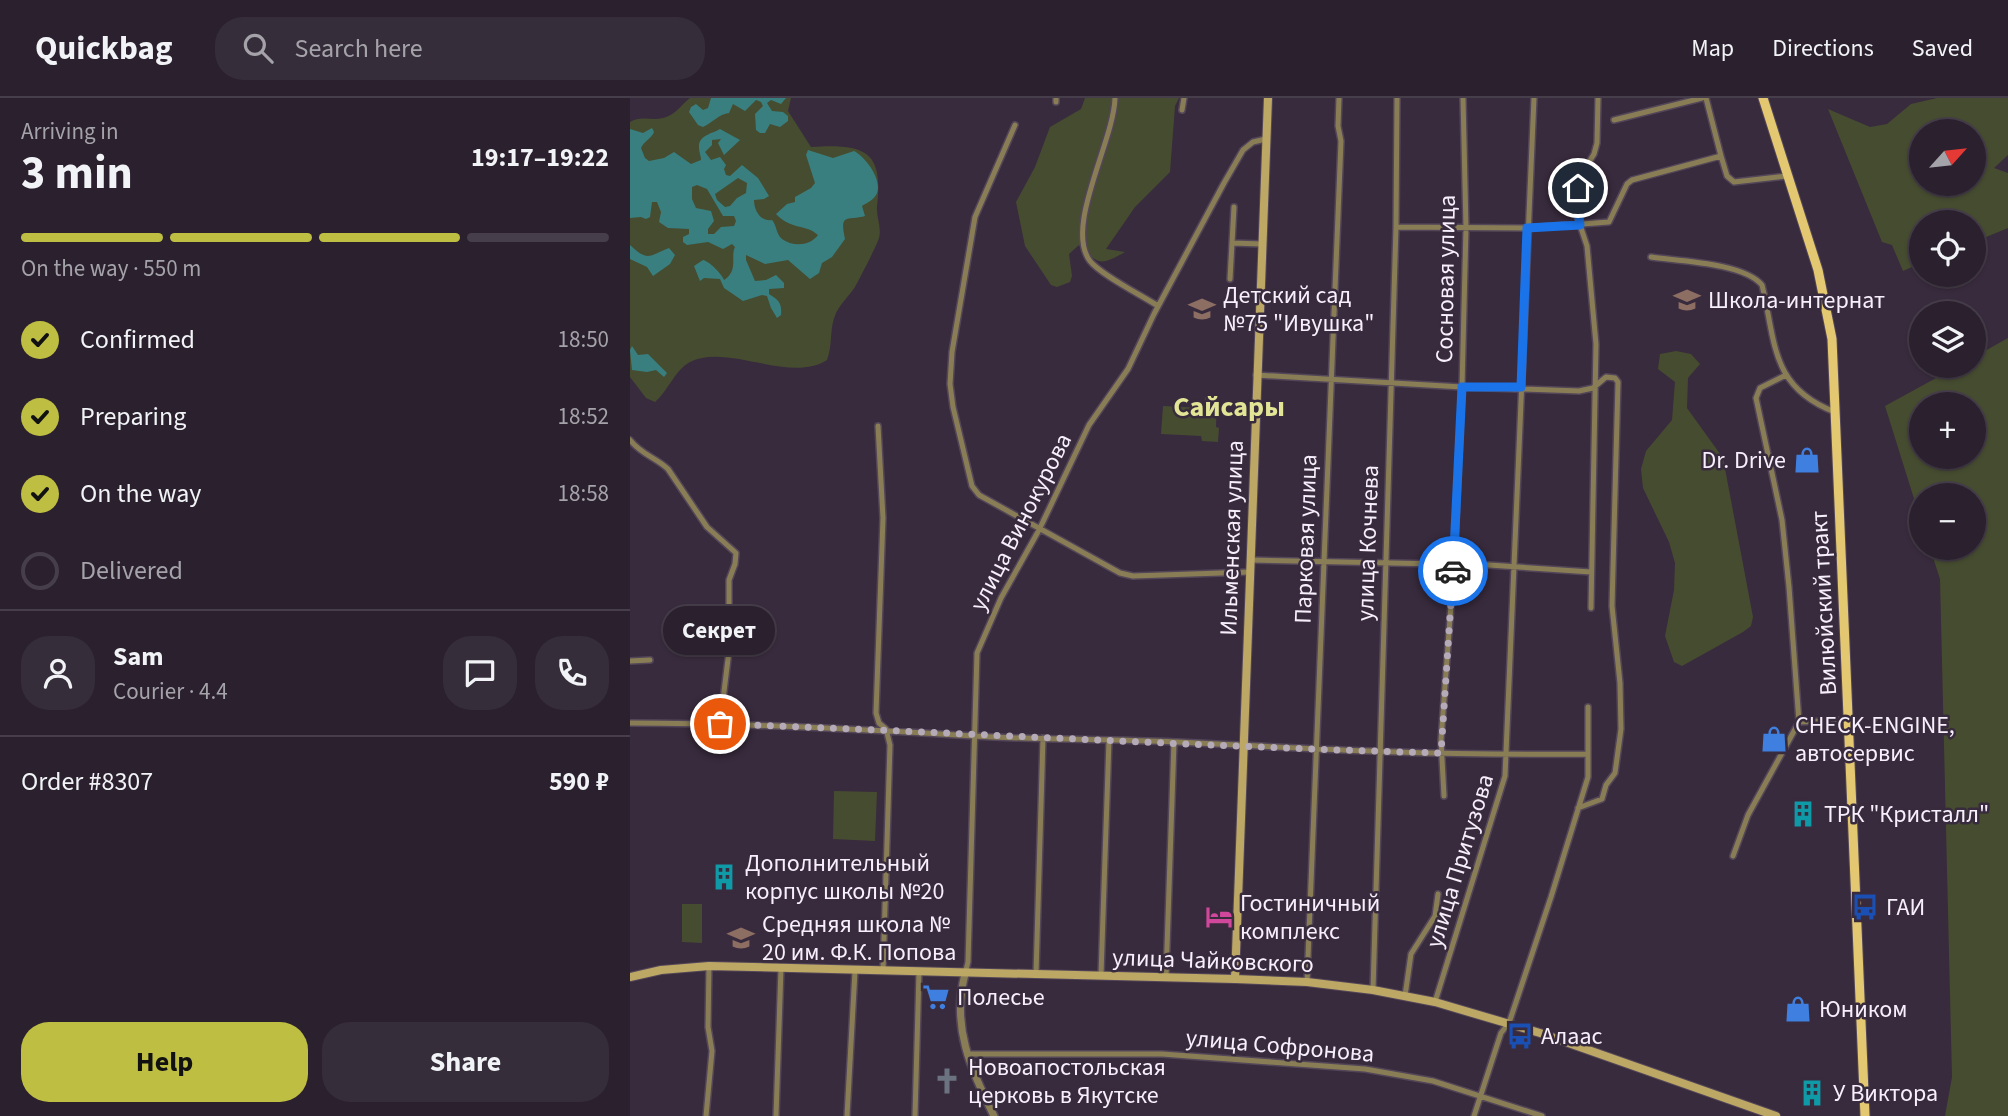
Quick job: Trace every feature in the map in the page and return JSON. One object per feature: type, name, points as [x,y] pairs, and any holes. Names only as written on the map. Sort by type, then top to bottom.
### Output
[{"type":"main road","name":"Ильменская улица","points":[[1235,979],[1268,98]]},
{"type":"main road","name":"Вилюйский тракт","points":[[1762,98],[1818,270],[1828,315],[1835,412],[1865,1116]]},
{"type":"main road","name":"улица Чайковского","points":[[630,977],[661,970],[709,966],[1235,979],[1307,982],[1373,990],[1435,1002],[1509,1023],[1776,1116]]},
{"type":"street","points":[[1115,98],[1112,126],[1092,185],[1081,230],[1082,242],[1096,267],[1158,306]]},
{"type":"street","points":[[1182,110],[1184,98]]},
{"type":"street","name":"Парковая улица","points":[[1307,982],[1340,141],[1339,98]]},
{"type":"street","name":"улица Кочнева","points":[[1373,990],[1396,227],[1397,98]]},
{"type":"street","name":"Сосновая улица","points":[[1444,796],[1441,753],[1454,564],[1462,387],[1465,228],[1463,98]]},
{"type":"street","name":"улица Притузова","points":[[1435,1002],[1504,779],[1507,755],[1534,98]]},
{"type":"street","points":[[1591,608],[1593,388],[1596,344],[1587,246],[1577,204],[1583,171],[1594,155],[1598,98]]},
{"type":"street","points":[[1614,120],[1704,98],[1727,176],[1734,182],[1787,176]]},
{"type":"street","points":[[1015,125],[975,217],[952,352],[950,384],[953,407],[972,486],[979,495],[1120,573],[1133,576],[1250,572]]},
{"type":"street","name":"улица Винокурова","points":[[965,974],[968,962],[977,653],[1001,598],[1039,530],[1089,425],[1128,369],[1158,306],[1243,150],[1253,142],[1266,139]]},
{"type":"street","points":[[1396,227],[1527,228],[1609,222],[1627,184],[1632,180],[1721,156]]},
{"type":"street","points":[[1230,279],[1234,206]]},
{"type":"street","points":[[1232,243],[1262,244]]},
{"type":"street","points":[[1651,257],[1707,264],[1756,278],[1762,285],[1777,356],[1786,374],[1814,404],[1835,412]]},
{"type":"street","points":[[1733,856],[1751,807],[1799,722],[1782,520],[1756,398],[1760,388],[1786,374]]},
{"type":"street","points":[[1256,375],[1579,391],[1593,388],[1606,377],[1611,376],[1618,382],[1612,592],[1621,729],[1617,767],[1606,785],[1604,796],[1598,802],[1578,808]]},
{"type":"street","points":[[878,426],[883,518],[876,713],[879,723],[886,729],[890,745],[883,972]]},
{"type":"street","points":[[630,440],[643,454],[668,469],[707,527],[736,553],[729,580],[729,651],[720,724]]},
{"type":"street","points":[[1251,560],[1454,564],[1591,572]]},
{"type":"street","points":[[630,661],[650,660]]},
{"type":"street","points":[[1474,1116],[1501,1033],[1509,1023],[1588,777],[1588,707]]},
{"type":"street","points":[[1799,722],[1848,720]]},
{"type":"street","points":[[630,723],[886,729],[975,736],[1174,742],[1315,750],[1507,755],[1588,754]]},
{"type":"street","points":[[1036,974],[1043,738]]},
{"type":"street","points":[[1101,975],[1109,740]]},
{"type":"street","points":[[1166,977],[1174,742]]},
{"type":"street","points":[[1405,996],[1411,954],[1435,916],[1438,894]]},
{"type":"street","points":[[706,1116],[712,1051],[708,1027],[709,966]]},
{"type":"street","points":[[776,1116],[781,968]]},
{"type":"street","points":[[847,1116],[855,971]]},
{"type":"street","points":[[915,1116],[919,972]]},
{"type":"street","points":[[965,974],[961,989],[961,1033],[976,1079],[994,1116]]},
{"type":"street","name":"улица Софронова","points":[[967,1054],[1162,1054],[1364,1069],[1433,1081],[1542,1116]]},
{"type":"shaded area","points":[[690,98],[791,98],[788,111],[811,147],[857,149],[873,161],[877,172],[880,234],[855,287],[836,313],[827,360],[812,366],[795,368],[740,359],[705,357],[685,366],[655,402],[646,398],[630,377],[630,122],[667,117]]},
{"type":"shaded area","points":[[711,98],[786,98],[781,104],[771,100],[767,103],[772,111],[783,112],[788,116],[788,121],[780,127],[770,124],[765,133],[760,133],[756,130],[755,114],[763,106],[756,100],[745,111],[733,104],[729,113],[703,127],[698,125],[689,112],[696,104],[703,110],[708,108]]},
{"type":"shaded area","points":[[1085,98],[1179,98],[1175,106],[1170,172],[1135,207],[1106,249],[1125,252],[1110,260],[1100,261],[1079,245],[1069,254],[1072,276],[1070,282],[1057,287],[1051,285],[1025,246],[1016,202],[1035,167],[1050,127],[1081,109]]},
{"type":"shaded area","points":[[1937,98],[2008,98],[2008,155],[1994,168],[2008,173],[2008,228],[1986,237],[1986,210],[1909,210],[1909,268],[1903,271],[1892,245],[1882,242],[1828,109],[1870,127],[1887,124],[1911,104]]},
{"type":"shaded area","points":[[652,128],[654,132],[641,148],[649,161],[664,158],[674,152],[691,164],[701,160],[701,140],[720,129],[740,140],[724,155],[718,143],[721,139],[712,140],[712,145],[705,152],[711,160],[720,157],[726,165],[726,175],[730,176],[742,165],[758,178],[769,196],[754,200],[755,208],[761,217],[772,220],[780,237],[786,242],[806,243],[818,235],[787,222],[776,214],[787,204],[795,202],[795,197],[815,183],[806,155],[808,150],[833,158],[854,151],[873,170],[878,190],[873,198],[862,206],[865,216],[844,221],[845,239],[832,257],[822,263],[819,273],[810,279],[788,260],[765,264],[746,255],[755,281],[776,275],[784,283],[784,288],[769,289],[769,294],[780,305],[781,315],[777,318],[767,296],[743,301],[724,288],[720,279],[704,278],[700,281],[694,266],[703,260],[715,268],[724,280],[729,276],[735,247],[732,244],[723,249],[708,242],[687,245],[683,242],[683,237],[689,234],[689,229],[668,228],[659,222],[661,212],[657,202],[652,202],[650,217],[630,218],[630,129],[643,133]],"holes":[[[738,178],[747,183],[746,193],[725,207],[715,194]],[[697,185],[707,189],[723,216],[734,216],[734,226],[721,227],[714,234],[708,234],[714,221],[711,211],[696,208],[692,199],[692,187]]]},
{"type":"shaded area","points":[[630,245],[645,256],[669,248],[675,255],[670,264],[653,276],[647,267],[630,259]]},
{"type":"shaded area","points":[[2008,338],[2008,1116],[1945,1116],[1952,1077],[1940,579],[1934,560],[1986,560],[1986,483],[1909,483],[1885,406],[1909,393],[1909,469],[1986,469],[1986,392],[1911,392],[1936,378],[1986,378],[1986,350]]},
{"type":"shaded area","points":[[632,346],[638,355],[648,354],[667,373],[664,377],[656,370],[632,370]]},
{"type":"shaded area","points":[[1676,351],[1691,354],[1700,364],[1688,378],[1687,408],[1723,458],[1753,617],[1751,626],[1743,632],[1682,666],[1674,662],[1665,636],[1674,590],[1675,563],[1669,542],[1643,488],[1641,469],[1646,451],[1672,420],[1675,382],[1658,369],[1660,354]]},
{"type":"shaded area","points":[[1205,397],[1217,397],[1218,442],[1202,441],[1201,436],[1161,434],[1163,406],[1204,408]]},
{"type":"shaded area","points":[[834,791],[877,792],[875,841],[833,839]]},
{"type":"shaded area","points":[[682,904],[702,904],[702,943],[682,942]]},
{"type":"way so far","points":[[720,724],[1441,753],[1453,571]]},
{"type":"place","name":"Школа-интернат","points":[[1687,300]]},
{"type":"place","name":"Детский сад №75 \"Ивушка\"","points":[[1202,309]]},
{"type":"place","name":"Dr. Drive","points":[[1807,460]]},
{"type":"place","name":"Секрет","points":[[720,724]]},
{"type":"place","name":"CHECK-ENGINE, автосервис","points":[[1774,739]]},
{"type":"place","name":"ТРК \"Кристалл\"","points":[[1803,814]]},
{"type":"place","name":"Дополнительный корпус школы №20","points":[[724,877]]},
{"type":"place","name":"ГАИ","points":[[1865,907]]},
{"type":"place","name":"Гостиничный комплекс","points":[[1219,917]]},
{"type":"place","name":"Средняя школа № 20 им. Ф.К. Попова","points":[[741,938]]},
{"type":"place","name":"Полесье","points":[[936,997]]},
{"type":"place","name":"Юником","points":[[1798,1009]]},
{"type":"place","name":"Алаас","points":[[1520,1036]]},
{"type":"place","name":"Новоапостольская церковь в Якутске","points":[[947,1081]]},
{"type":"place","name":"У Виктора","points":[[1812,1093]]},
{"type":"district","name":"Сайсары","points":[[1229,407]]},
{"type":"route","points":[[1453,571],[1462,387],[1521,387],[1527,228],[1580,225],[1577,216],[1578,188]]}]
